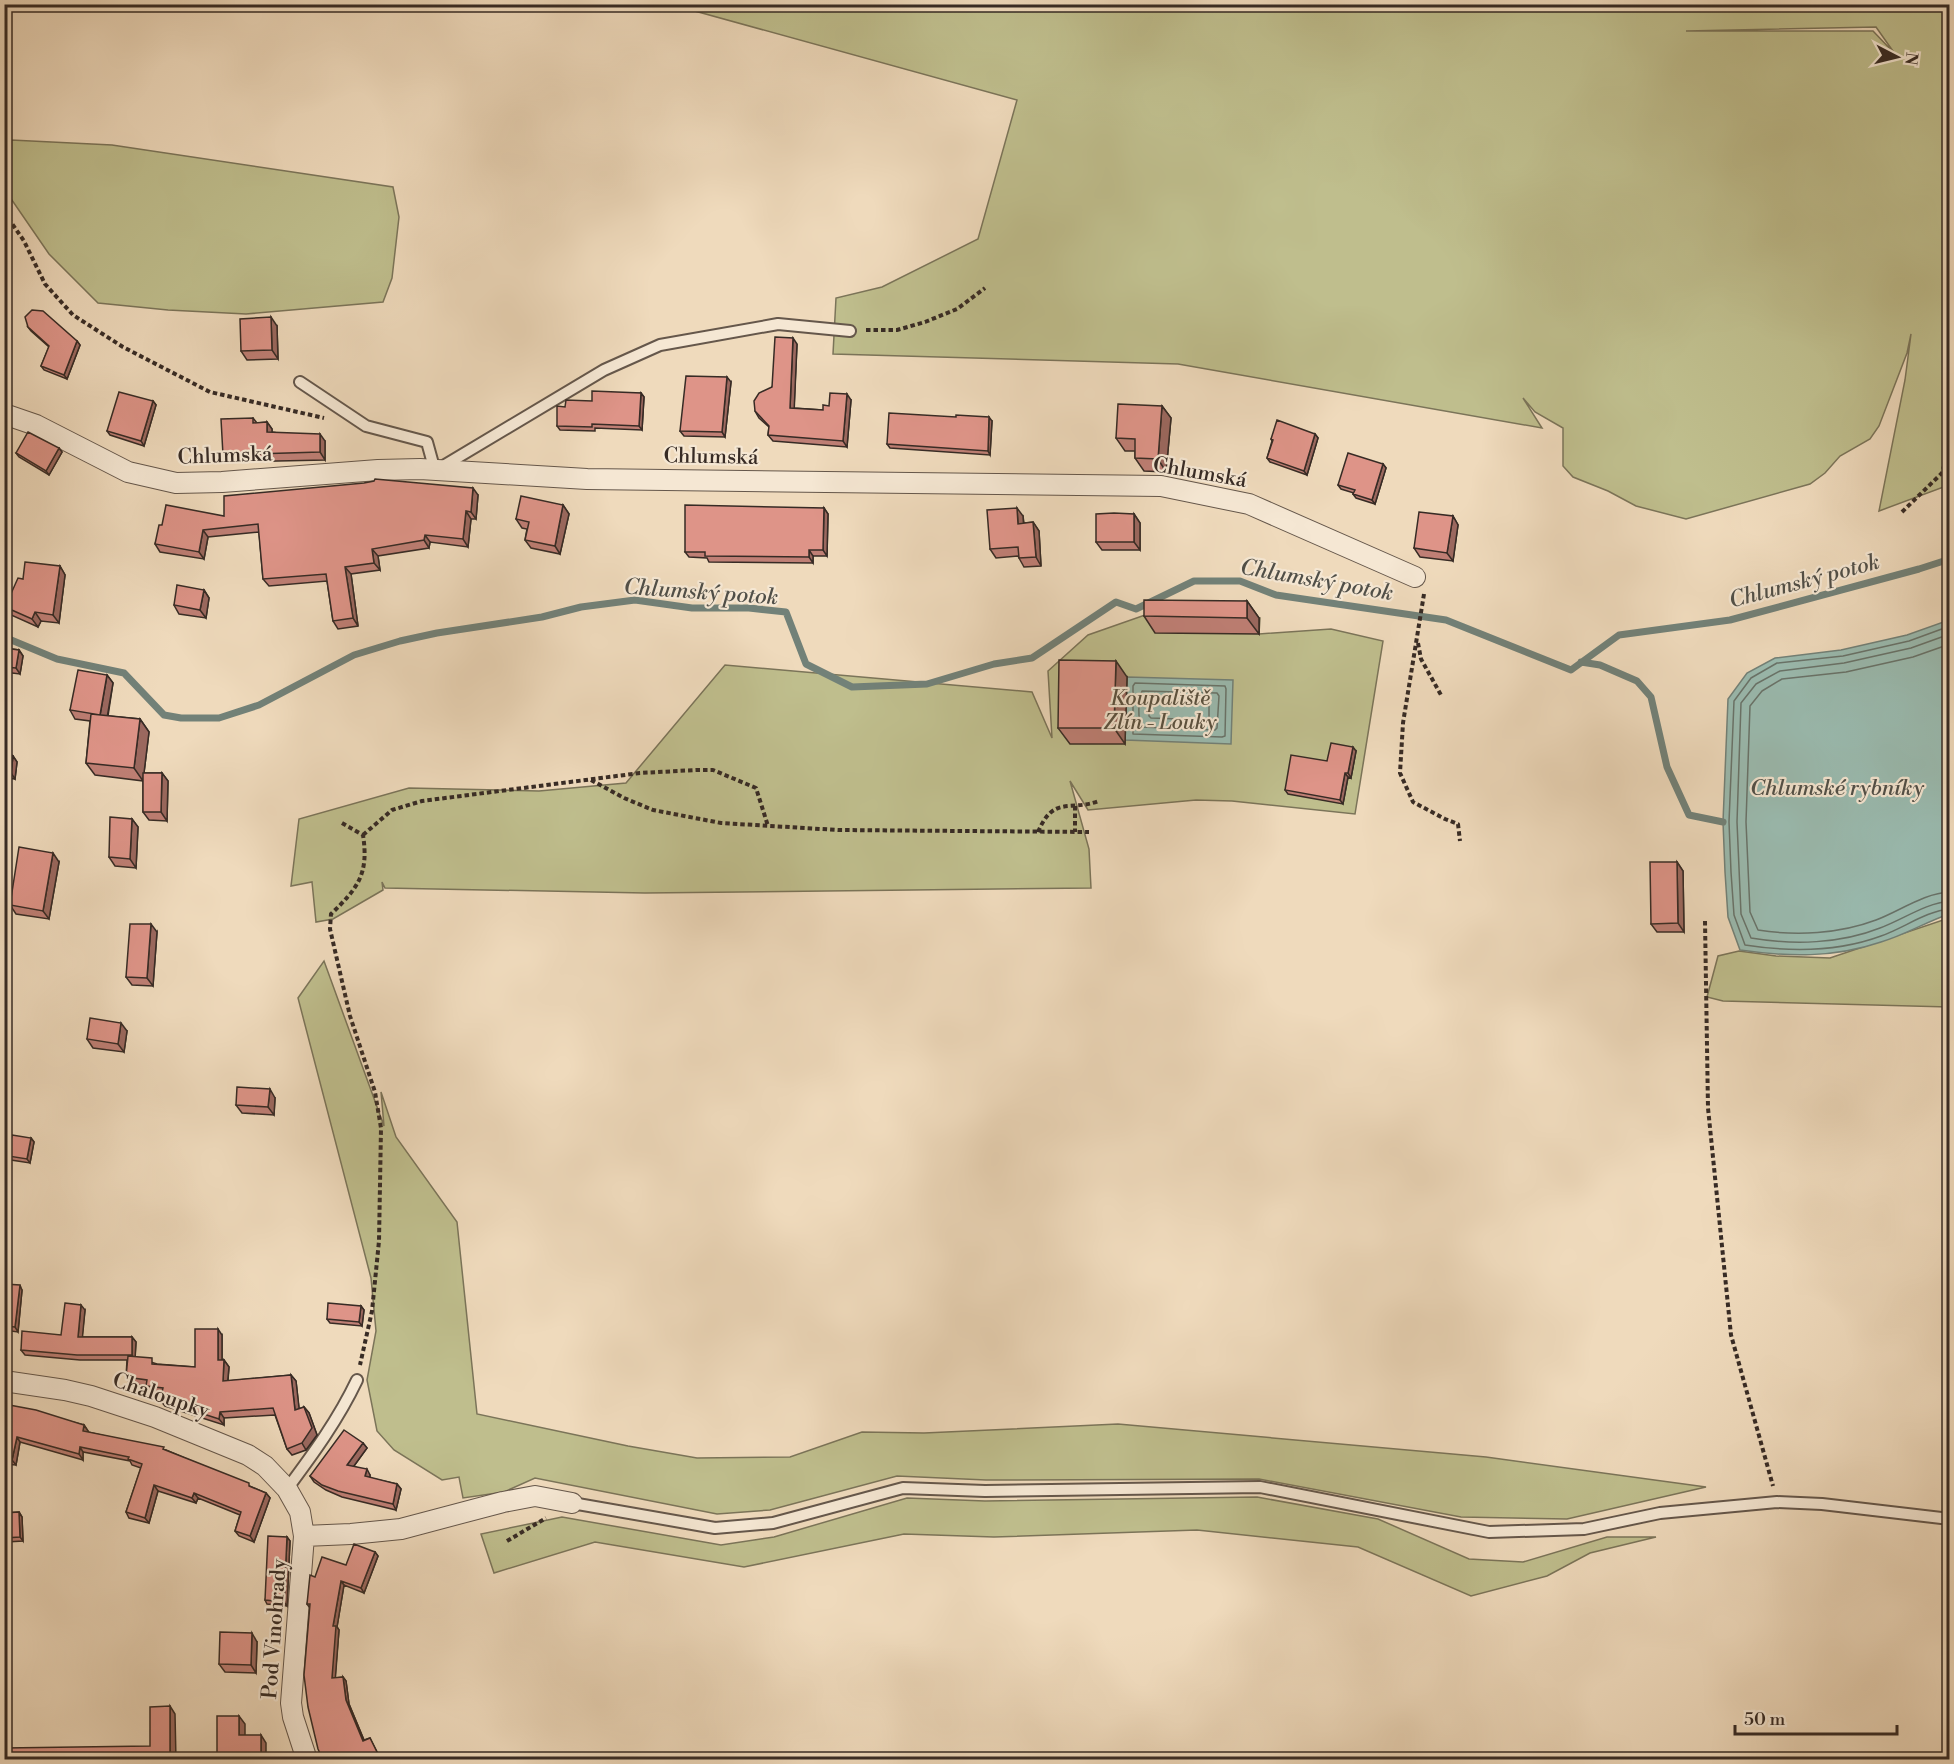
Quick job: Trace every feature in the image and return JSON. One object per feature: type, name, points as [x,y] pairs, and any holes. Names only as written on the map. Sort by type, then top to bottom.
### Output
[{"type":"street","name":"Chlumská","points":[[4,414],[36,425],[128,472],[176,483],[222,482],[378,470],[568,478],[1161,486],[1249,504],[1414,577]]},
{"type":"street","name":"Chaloupky","points":[[4,1381],[65,1390],[155,1417],[229,1445],[265,1466],[287,1489],[300,1512],[304,1536]]},
{"type":"street","points":[[304,1536],[401,1529],[503,1502],[535,1496],[572,1503]]},
{"type":"street","name":"Pod Vinohrady","points":[[304,1536],[291,1704],[307,1760]]},
{"type":"lane","points":[[300,382],[366,426],[427,442],[435,471],[604,369],[660,345],[778,324],[850,331]]},
{"type":"lane","points":[[287,1489],[323,1440],[344,1407],[357,1380]]},
{"type":"lane","points":[[572,1503],[716,1528],[773,1523],[903,1488],[985,1491],[1260,1487],[1489,1532],[1584,1529],[1660,1513],[1778,1502],[1822,1504],[1950,1519]]},
{"type":"path","points":[[4,212],[24,241],[45,285],[73,315],[123,348],[210,392],[331,419]]},
{"type":"path","points":[[850,331],[897,330],[925,322],[957,309],[985,288]]},
{"type":"path","points":[[1902,512],[1942,472],[1950,445]]},
{"type":"path","points":[[1421,608],[1404,723],[1400,773],[1413,802],[1458,824],[1460,841]]},
{"type":"path","points":[[1417,639],[1421,659],[1441,695]]},
{"type":"path","points":[[363,835],[392,810],[422,801],[640,773],[713,770],[756,788],[768,826]]},
{"type":"path","points":[[591,780],[624,798],[653,810],[721,823],[838,830],[1089,832]]},
{"type":"path","points":[[1038,832],[1044,817],[1058,806],[1084,807],[1099,801]]},
{"type":"path","points":[[1075,806],[1075,832]]},
{"type":"path","points":[[342,823],[363,835],[367,857],[360,880],[331,914],[330,929],[350,1016],[375,1092],[381,1128],[379,1241],[372,1311],[357,1380]]},
{"type":"path","points":[[1706,921],[1708,1108],[1731,1335],[1778,1502]]},
{"type":"path","points":[[507,1541],[572,1503]]},
{"type":"green space","points":[[673,5],[1949,5],[1949,485],[1879,511],[1905,380],[1911,334],[1907,353],[1879,426],[1870,439],[1840,456],[1825,473],[1810,484],[1686,519],[1636,506],[1608,491],[1573,477],[1563,466],[1563,428],[1535,412],[1523,398],[1542,428],[1178,364],[833,354],[836,298],[882,287],[978,239],[1017,100]],"holes":[[[1876,27],[1895,54],[1873,31],[1686,31]]]},
{"type":"green space","points":[[11,140],[112,145],[393,187],[399,217],[392,278],[383,302],[246,314],[98,303],[49,254],[5,190],[5,143]]},
{"type":"green space","name":"Koupaliště Zlín - Louky","points":[[1145,615],[1260,618],[1259,634],[1331,629],[1383,641],[1355,814],[1232,801],[1196,800],[1088,810],[1070,781],[1089,849],[1091,888],[645,893],[385,888],[382,882],[383,890],[333,919],[316,922],[312,882],[291,886],[299,819],[409,788],[539,791],[626,783],[725,665],[1032,692],[1052,738],[1048,671],[1088,635]]},
{"type":"green space","points":[[1949,918],[1949,1007],[1723,1001],[1707,997],[1718,956],[1739,951],[1776,956],[1830,958]]},
{"type":"green space","points":[[324,961],[384,1126],[381,1092],[396,1137],[457,1222],[477,1414],[697,1458],[790,1457],[862,1432],[924,1433],[1118,1424],[1486,1457],[1706,1487],[1567,1519],[1461,1517],[1259,1479],[986,1480],[897,1476],[770,1510],[717,1514],[535,1478],[504,1492],[463,1498],[459,1477],[442,1480],[394,1450],[377,1431],[367,1380],[376,1331],[371,1278],[298,998]]},
{"type":"green space","points":[[1257,1497],[1378,1519],[1469,1559],[1523,1562],[1607,1537],[1656,1537],[1590,1553],[1547,1576],[1471,1596],[1358,1547],[1197,1530],[994,1537],[904,1534],[744,1567],[595,1542],[494,1573],[481,1534],[562,1517],[721,1545],[774,1537],[907,1498],[985,1501]]},
{"type":"water","name":"Chlumské rybníky","points":[[1949,620],[1949,914],[1890,939],[1846,951],[1793,955],[1740,950],[1728,917],[1725,872],[1723,822],[1728,699],[1747,673],[1775,658],[1841,650],[1907,635]]},
{"type":"water","points":[[1127,677],[1233,680],[1231,744],[1125,740]]},
{"type":"building","points":[[32,310],[43,311],[77,341],[64,375],[41,366],[49,346],[28,327],[25,317]]},
{"type":"building","points":[[271,317],[272,350],[241,351],[240,319]]},
{"type":"building","points":[[775,337],[793,338],[790,408],[823,410],[823,405],[829,406],[830,393],[847,394],[843,441],[768,435],[769,426],[755,411],[754,401],[759,393],[772,387]]},
{"type":"building","points":[[686,376],[727,377],[722,432],[680,431]]},
{"type":"building","points":[[592,391],[641,393],[639,426],[592,424],[592,427],[557,426],[557,406],[565,407],[566,400],[592,401]]},
{"type":"building","points":[[119,392],[153,401],[141,441],[107,431]]},
{"type":"building","points":[[1118,404],[1162,406],[1158,459],[1135,458],[1135,439],[1116,438]]},
{"type":"building","points":[[889,413],[989,417],[988,451],[887,444]]},
{"type":"building","points":[[253,418],[253,423],[267,422],[267,432],[320,434],[320,452],[223,455],[221,419]]},
{"type":"building","points":[[1277,420],[1315,434],[1304,471],[1267,458]]},
{"type":"building","points":[[28,432],[59,448],[46,471],[16,453]]},
{"type":"building","points":[[1348,453],[1383,464],[1372,500],[1353,494],[1355,490],[1338,485]]},
{"type":"building","points":[[375,479],[473,488],[471,512],[466,511],[463,539],[425,535],[424,540],[372,549],[374,563],[345,567],[353,618],[333,621],[326,574],[263,579],[258,524],[203,530],[199,552],[155,544],[166,505],[224,516],[224,496],[364,483]]},
{"type":"building","points":[[521,496],[563,505],[555,546],[525,540],[529,522],[516,519]]},
{"type":"building","points":[[685,505],[824,508],[823,550],[809,550],[809,557],[705,556],[705,552],[685,552]]},
{"type":"building","points":[[1017,508],[1018,524],[1033,522],[1036,557],[1019,558],[1018,547],[990,549],[987,510]]},
{"type":"building","points":[[1419,512],[1453,516],[1447,553],[1414,548]]},
{"type":"building","points":[[1096,514],[1134,514],[1134,542],[1096,542]]},
{"type":"building","points":[[25,562],[60,566],[53,615],[35,612],[32,619],[5,607],[18,578],[23,579]]},
{"type":"building","points":[[177,585],[204,590],[200,610],[174,605]]},
{"type":"building","points":[[1144,600],[1247,601],[1247,618],[1144,616]]},
{"type":"building","points":[[4,648],[19,650],[16,668],[4,667]]},
{"type":"building","points":[[1059,660],[1116,661],[1114,728],[1058,728]]},
{"type":"building","points":[[78,670],[107,675],[100,715],[70,710]]},
{"type":"building","points":[[91,714],[140,719],[134,768],[86,763]]},
{"type":"building","points":[[1331,743],[1353,747],[1340,800],[1285,790],[1291,755],[1327,761]]},
{"type":"building","points":[[4,755],[13,756],[11,773],[4,772]]},
{"type":"building","points":[[143,773],[162,773],[161,812],[143,812]]},
{"type":"building","points":[[110,817],[132,819],[130,859],[109,857]]},
{"type":"building","points":[[19,847],[53,853],[43,911],[10,905]]},
{"type":"building","points":[[1650,862],[1677,862],[1678,923],[1651,924]]},
{"type":"building","points":[[130,924],[151,924],[147,978],[126,977]]},
{"type":"building","points":[[90,1018],[121,1023],[118,1044],[87,1039]]},
{"type":"building","points":[[237,1087],[270,1089],[268,1107],[236,1105]]},
{"type":"building","points":[[12,1135],[31,1138],[27,1159],[8,1156]]},
{"type":"building","points":[[4,1284],[20,1285],[15,1327],[4,1326]]},
{"type":"building","points":[[65,1303],[81,1305],[78,1337],[132,1337],[132,1355],[77,1355],[21,1350],[22,1331],[61,1335]]},
{"type":"building","points":[[328,1303],[361,1306],[359,1322],[327,1319]]},
{"type":"building","points":[[195,1329],[218,1329],[218,1360],[224,1360],[223,1381],[291,1375],[295,1410],[304,1407],[312,1428],[302,1443],[287,1449],[273,1408],[220,1412],[219,1419],[160,1400],[163,1388],[146,1386],[147,1380],[126,1377],[128,1356],[152,1358],[152,1364],[195,1367]]},
{"type":"building","points":[[4,1404],[36,1410],[84,1425],[83,1431],[164,1447],[163,1449],[249,1483],[249,1486],[266,1493],[250,1536],[235,1531],[241,1512],[194,1493],[192,1498],[154,1485],[145,1518],[126,1512],[142,1464],[128,1459],[129,1457],[80,1447],[79,1454],[17,1437],[12,1460],[4,1459]]},
{"type":"building","points":[[344,1430],[363,1443],[347,1465],[367,1469],[365,1476],[397,1484],[393,1504],[338,1491],[322,1485],[310,1476]]},
{"type":"building","points":[[19,1512],[20,1537],[4,1538],[4,1513]]},
{"type":"building","points":[[268,1536],[287,1537],[284,1602],[265,1600]]},
{"type":"building","points":[[354,1544],[375,1552],[361,1588],[341,1581],[333,1626],[336,1626],[332,1678],[343,1677],[346,1700],[363,1741],[370,1738],[380,1758],[376,1760],[323,1760],[318,1749],[308,1707],[304,1675],[310,1575],[315,1577],[322,1557],[346,1565]]},
{"type":"building","points":[[220,1632],[252,1633],[251,1665],[219,1664]]},
{"type":"building","points":[[170,1706],[170,1760],[4,1760],[4,1748],[150,1746],[150,1707]]},
{"type":"building","points":[[217,1716],[239,1716],[239,1735],[261,1735],[261,1760],[217,1760]]},
{"type":"waterway","name":"Chlumský potok","points":[[4,637],[57,659],[124,673],[164,715],[181,718],[219,718],[259,705],[354,655],[437,633],[542,617],[581,607],[635,600],[692,608],[749,608],[786,612],[806,664],[852,687],[927,684],[994,664],[1032,658],[1116,602],[1136,609],[1194,581],[1240,581],[1276,595],[1446,620],[1571,670],[1619,635],[1730,620],[1950,559]]},
{"type":"waterway","points":[[1581,662],[1600,665],[1637,681],[1651,697],[1667,767],[1689,815],[1723,822]]}]
